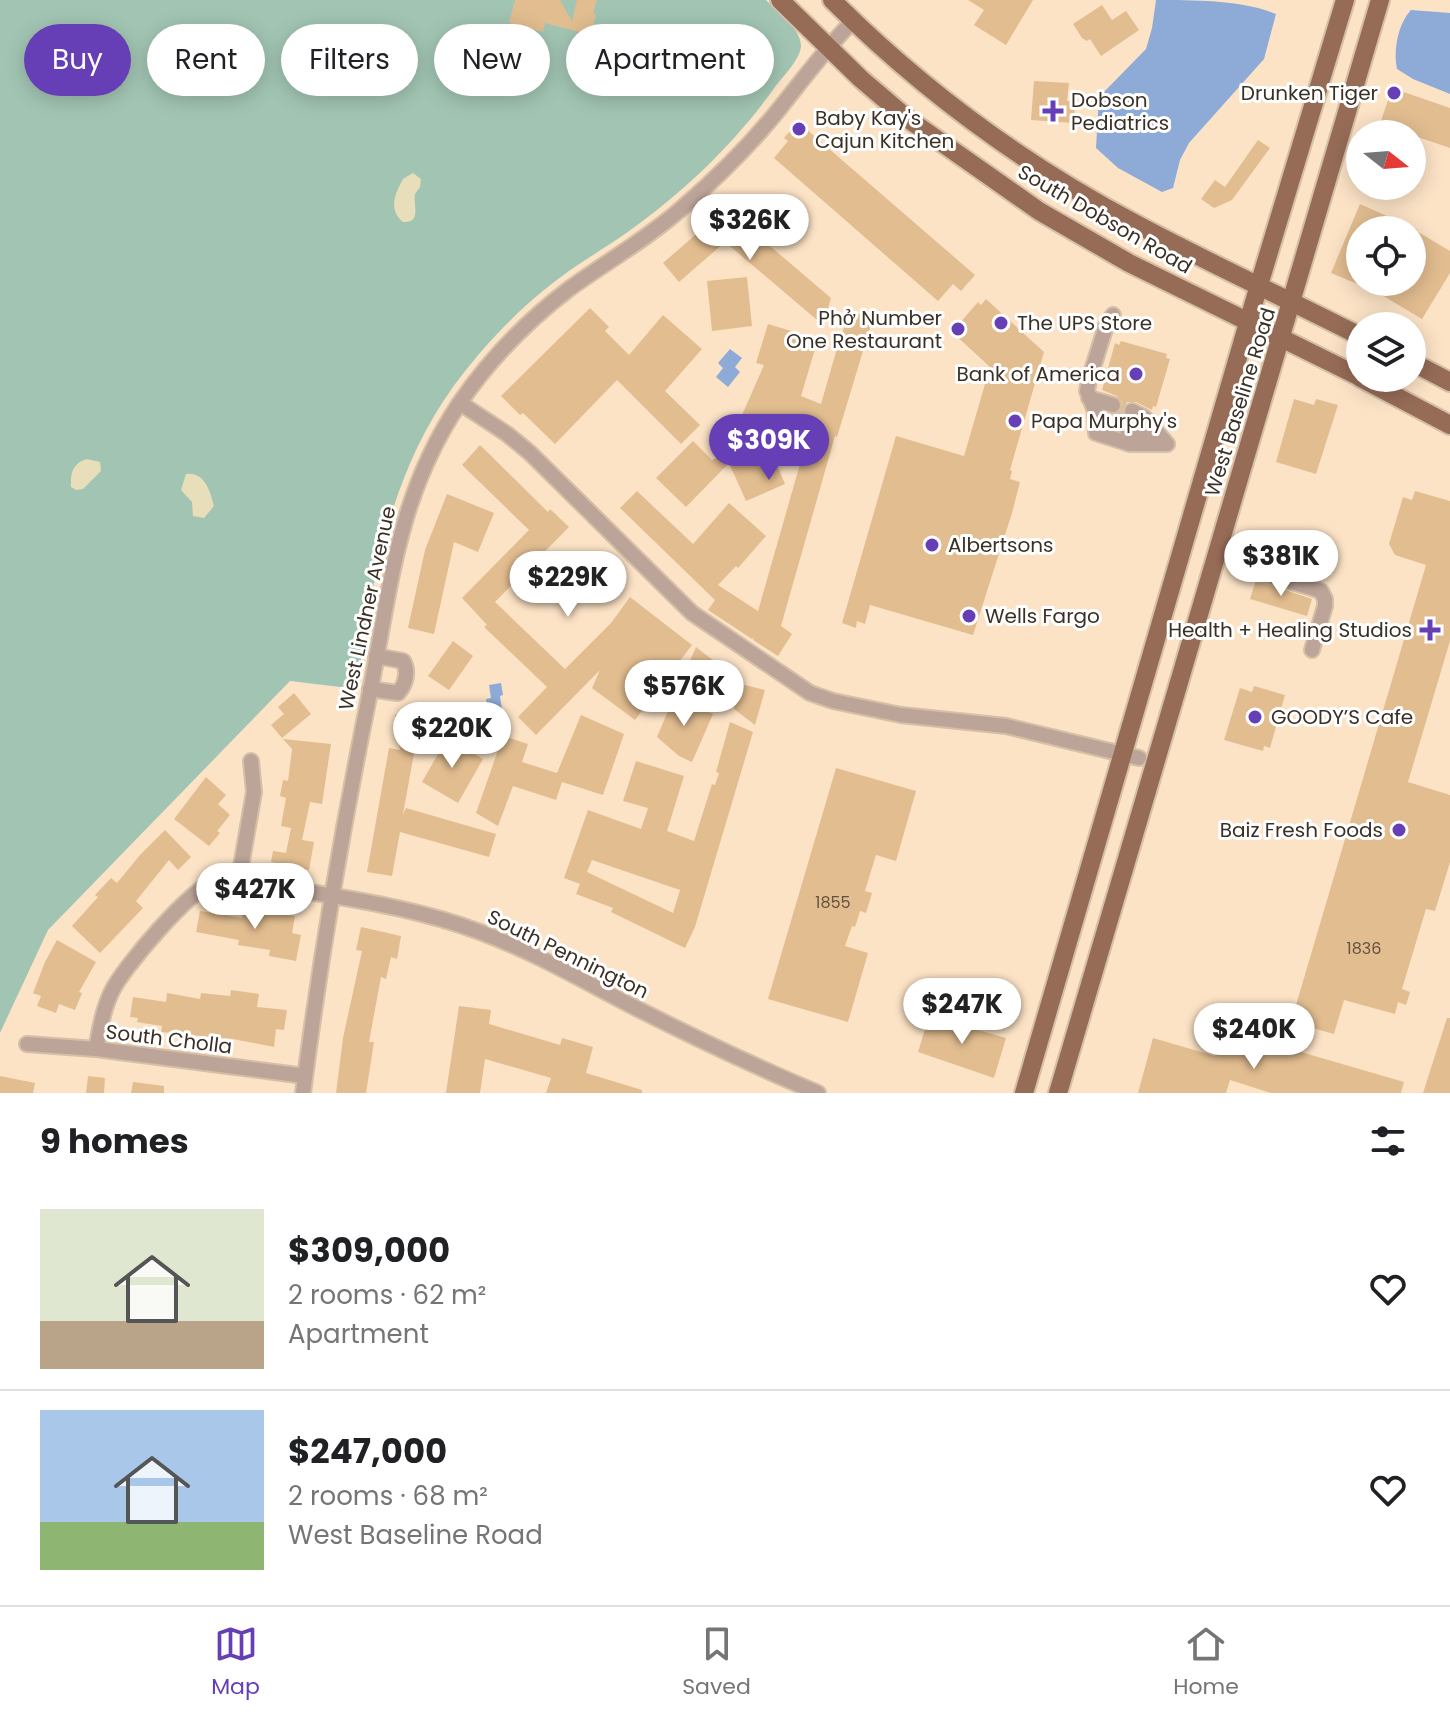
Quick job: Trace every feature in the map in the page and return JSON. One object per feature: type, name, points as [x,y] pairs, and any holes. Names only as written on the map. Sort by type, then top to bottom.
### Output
[{"type":"main road","name":"South Dobson Road","points":[[780,0],[827,47],[908,119],[1039,211],[1125,260],[1346,371]]},
{"type":"main road","name":"South Dobson Road","points":[[832,0],[883,50],[1028,160],[1135,223],[1346,329]]},
{"type":"main road","name":"West Baseline Road","points":[[1024,1093],[1132,756],[1248,322],[1345,0]]},
{"type":"main road","name":"West Baseline Road","points":[[1058,1093],[1380,0]]},
{"type":"main road","points":[[1426,369],[1450,382]]},
{"type":"main road","name":"South Dobson Road","points":[[1388,392],[1450,425]]},
{"type":"street","name":"West Lindner Avenue","points":[[303,1093],[332,895],[391,572],[407,508],[430,454],[460,403],[497,354],[538,314],[645,238],[721,172],[779,109],[827,47],[853,21]]},
{"type":"street","points":[[1113,315],[1106,326],[1089,380],[1102,412],[1096,433],[1130,444],[1167,444],[1144,417],[1129,420]]},
{"type":"street","points":[[460,403],[530,453],[692,613],[810,693],[901,715],[1006,726],[1132,756]]},
{"type":"street","points":[[1252,564],[1263,573],[1321,591],[1325,606],[1312,650]]},
{"type":"street","points":[[370,689],[398,693],[404,687],[407,668],[403,661],[376,656]]},
{"type":"street","points":[[239,878],[254,792],[251,761]]},
{"type":"street","name":"South Pennington","points":[[96,1049],[103,1013],[112,990],[127,966],[194,895],[210,883],[239,878],[439,918],[481,932],[526,951],[741,1061],[818,1093]]},
{"type":"street","name":"South Cholla","points":[[27,1044],[96,1049],[305,1076]]},
{"type":"green space","points":[[0,0],[766,0],[793,27],[801,47],[794,63],[774,89],[774,24],[566,24],[566,96],[768,96],[689,183],[649,216],[564,274],[531,301],[484,348],[431,421],[398,494],[377,570],[357,689],[290,681],[48,930],[0,1033]]},
{"type":"sand","points":[[413,173],[421,179],[415,194],[415,217],[403,222],[394,207],[396,196],[403,179]]},
{"type":"sand","points":[[87,459],[100,462],[101,471],[83,489],[76,490],[71,487],[72,473],[78,463]]},
{"type":"sand","points":[[186,474],[198,476],[208,489],[214,506],[204,518],[193,516],[192,502],[181,490]]},
{"type":"water","points":[[1156,0],[1234,3],[1276,14],[1264,59],[1189,143],[1180,160],[1173,188],[1162,192],[1118,168],[1096,148],[1099,97],[1146,49]]},
{"type":"water","points":[[1411,10],[1450,13],[1450,94],[1397,69],[1398,38]]},
{"type":"water","points":[[730,349],[742,358],[735,367],[740,372],[728,387],[716,377],[723,368],[718,363]]},
{"type":"water","points":[[501,683],[503,716],[489,718],[486,699],[491,698],[489,685]]},
{"type":"building","points":[[515,0],[560,0],[572,22],[577,0],[597,0],[594,24],[566,24],[566,28],[545,23],[509,23]]},
{"type":"building","points":[[968,0],[1033,0],[1006,45],[974,25],[984,10]]},
{"type":"building","points":[[1102,5],[1112,20],[1126,11],[1139,30],[1101,56],[1090,39],[1082,38],[1073,24]]},
{"type":"building","name":"Dobson Pediatrics","points":[[1034,81],[1069,83],[1067,101],[1075,101],[1074,123],[1031,120]]},
{"type":"building","points":[[1392,88],[1450,108],[1450,148],[1426,140],[1426,120],[1381,120]]},
{"type":"building","points":[[798,122],[975,275],[961,291],[953,284],[938,301],[774,158],[788,141],[784,138]]},
{"type":"building","points":[[1258,140],[1270,148],[1232,200],[1214,208],[1201,199],[1215,180],[1225,187]]},
{"type":"building","points":[[1360,204],[1387,216],[1355,216]]},
{"type":"building","points":[[725,209],[746,233],[750,229],[831,298],[823,325],[725,242],[679,282],[663,263]]},
{"type":"building","points":[[1346,237],[1346,279],[1331,273]]},
{"type":"building","points":[[1426,237],[1450,251],[1450,273],[1426,312],[1410,312],[1383,296],[1426,296]]},
{"type":"building","points":[[747,277],[752,326],[712,331],[707,281]]},
{"type":"building","name":"Albertsons","points":[[986,299],[1044,352],[1010,470],[1010,479],[1020,482],[973,635],[870,605],[865,624],[857,621],[856,628],[842,623],[896,436],[964,456],[990,367],[952,332],[978,302],[981,305]]},
{"type":"building","points":[[590,308],[609,327],[605,331],[629,355],[663,315],[702,349],[665,391],[700,425],[681,444],[617,380],[555,444],[501,396]]},
{"type":"building","points":[[849,311],[873,318],[835,436],[781,626],[792,634],[778,656],[753,640],[754,637],[752,639],[708,610],[715,600],[620,508],[637,491],[693,544],[729,503],[766,536],[718,585],[758,611],[806,443],[742,415],[764,365],[756,363],[768,324],[818,339],[801,396],[821,404],[838,345],[851,349],[840,340]]},
{"type":"building","name":"Bank of America","points":[[1121,341],[1167,354],[1166,358],[1170,359],[1156,407],[1153,406],[1152,410],[1136,402],[1127,402],[1122,412],[1128,420],[1120,423],[1117,429],[1107,426],[1110,415],[1120,412],[1122,402],[1117,396],[1102,390],[1115,343],[1119,345]]},
{"type":"building","points":[[1294,399],[1314,405],[1316,399],[1338,405],[1316,474],[1276,462]]},
{"type":"building","points":[[765,437],[785,484],[746,501],[729,463],[686,507],[656,478],[693,441],[712,460]]},
{"type":"building","points":[[480,445],[548,512],[550,509],[569,527],[495,602],[565,669],[611,623],[630,597],[692,645],[635,720],[592,688],[600,670],[536,735],[518,717],[547,687],[484,627],[487,625],[462,598],[529,530],[462,465]]},
{"type":"building","points":[[1415,491],[1450,501],[1450,641],[1408,782],[1450,795],[1450,862],[1435,911],[1426,909],[1402,989],[1410,992],[1406,1005],[1398,1002],[1395,1014],[1344,1000],[1334,1034],[1291,1022],[1426,565],[1395,555],[1389,544],[1403,497],[1412,500]]},
{"type":"building","points":[[447,494],[494,513],[478,552],[454,542],[434,634],[408,628],[425,550]]},
{"type":"building","points":[[1256,580],[1312,599],[1307,616],[1250,599]]},
{"type":"building","points":[[453,641],[473,656],[449,690],[428,676]]},
{"type":"building","points":[[696,647],[728,672],[712,693],[685,672]]},
{"type":"building","points":[[741,684],[765,690],[755,725],[734,709]]},
{"type":"building","name":"GOODY’S Cafe","points":[[1254,686],[1285,695],[1270,748],[1264,746],[1263,751],[1224,740],[1240,688],[1252,692]]},
{"type":"building","points":[[294,693],[311,714],[282,738],[271,725],[284,714],[278,707]]},
{"type":"building","points":[[674,697],[713,714],[692,762],[679,756],[657,737]]},
{"type":"building","points":[[437,707],[434,712],[470,707],[472,722],[469,726],[417,737],[403,814],[406,808],[496,834],[489,857],[400,832],[392,876],[367,872],[389,748],[400,750],[395,715]]},
{"type":"building","points":[[581,715],[624,734],[603,795],[562,782],[556,800],[513,786],[498,826],[476,813],[503,736],[528,744],[522,762],[557,773]]},
{"type":"building","points":[[730,722],[753,732],[695,927],[685,948],[611,912],[613,908],[576,894],[580,884],[564,878],[588,810],[641,829],[648,808],[623,801],[636,761],[684,776],[667,831],[694,841],[712,784],[715,785],[719,773],[716,772]],"holes":[[[592,860],[680,890],[673,913],[587,872]]]},
{"type":"building","points":[[447,738],[483,759],[458,803],[422,782]]},
{"type":"building","points":[[283,739],[331,744],[322,804],[310,802],[302,840],[314,842],[309,870],[271,862],[273,851],[286,853],[291,828],[281,826],[286,798],[280,796],[283,780],[288,781],[292,749]]},
{"type":"building","points":[[836,768],[916,791],[896,861],[876,855],[865,891],[872,893],[866,913],[860,911],[845,946],[868,953],[848,1022],[768,999]]},
{"type":"building","points":[[206,777],[226,795],[218,804],[230,815],[209,846],[174,819]]},
{"type":"building","points":[[165,830],[191,857],[178,870],[169,860],[136,901],[143,908],[100,953],[72,926],[111,878],[117,883]]},
{"type":"building","points":[[243,907],[295,916],[292,933],[301,935],[296,961],[269,956],[270,950],[238,945],[239,940],[196,932],[200,911],[242,918]]},
{"type":"building","points":[[361,927],[401,936],[397,959],[391,957],[386,979],[381,977],[369,1042],[374,1042],[366,1093],[336,1093],[343,1038],[362,951],[356,950]]},
{"type":"building","points":[[57,940],[96,962],[79,992],[82,993],[75,1010],[59,1004],[56,1013],[37,1006],[41,996],[33,993]]},
{"type":"building","points":[[231,990],[259,994],[257,1007],[287,1010],[284,1030],[276,1029],[274,1047],[233,1039],[161,1032],[162,1026],[137,1022],[138,1018],[130,1017],[133,997],[166,1002],[167,993],[200,999],[201,993],[230,996]]},
{"type":"building","points":[[459,1006],[491,1010],[489,1024],[560,1045],[562,1038],[593,1047],[586,1073],[642,1090],[642,1093],[546,1093],[551,1078],[485,1059],[480,1093],[446,1093]]},
{"type":"building","points":[[929,1016],[1006,1038],[994,1078],[918,1052]]},
{"type":"building","points":[[1447,1018],[1450,1018],[1450,1093],[1423,1093]]},
{"type":"building","points":[[1243,1035],[1404,1082],[1401,1093],[1271,1093],[1230,1080],[1226,1093],[1138,1093],[1153,1038],[1215,1056],[1218,1044],[1239,1050]]},
{"type":"building","points":[[0,1076],[35,1083],[33,1093],[0,1093]]},
{"type":"building","points":[[88,1076],[105,1078],[104,1093],[86,1093]]},
{"type":"building","points":[[133,1082],[164,1086],[164,1093],[131,1093]]},
{"type":"tunnel","points":[[1111,414],[1129,420]]},
{"type":"tunnel","points":[[1107,424],[1127,430]]},
{"type":"place","name":"Drunken Tiger","points":[[1394,93]]},
{"type":"place","name":"Dobson Pediatrics","points":[[1053,111]]},
{"type":"place","name":"Baby Kay's Cajun Kitchen","points":[[799,129]]},
{"type":"place","name":"The UPS Store","points":[[1001,323]]},
{"type":"place","name":"Phở Number One Restaurant","points":[[958,329]]},
{"type":"place","name":"Bank of America","points":[[1136,374]]},
{"type":"place","name":"Papa Murphy's","points":[[1015,421]]},
{"type":"place","name":"Albertsons","points":[[932,545]]},
{"type":"place","name":"Wells Fargo","points":[[969,616]]},
{"type":"place","name":"Health + Healing Studios","points":[[1430,630]]},
{"type":"place","name":"GOODY’S Cafe","points":[[1255,717]]},
{"type":"place","name":"Baiz Fresh Foods","points":[[1399,830]]}]
